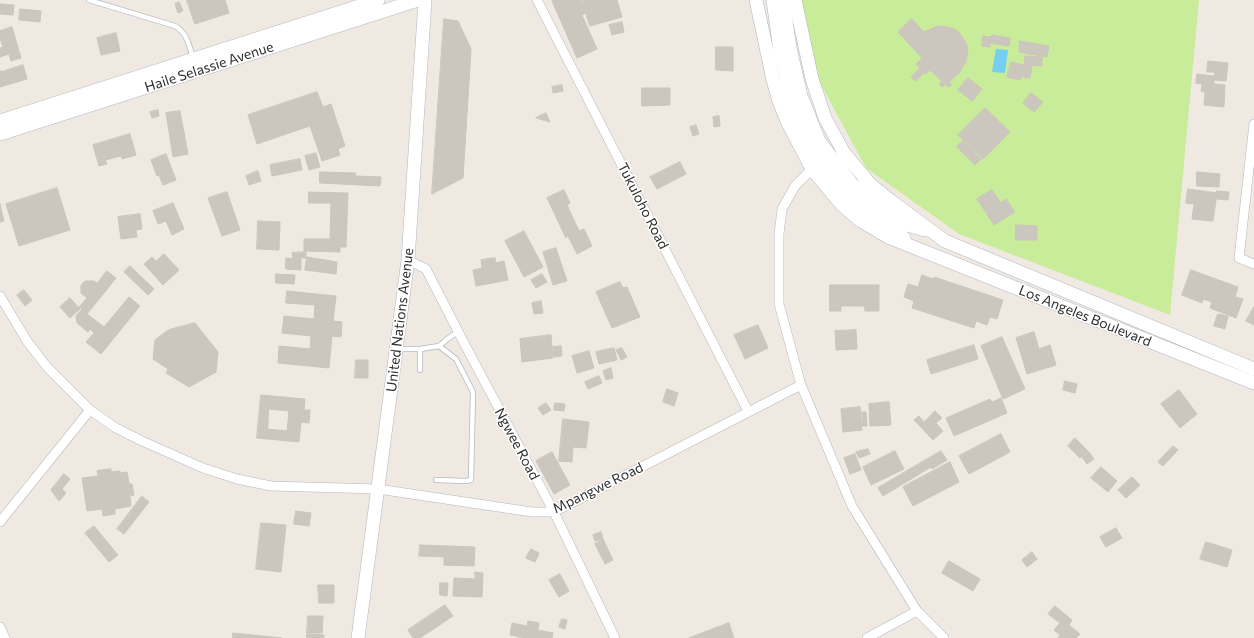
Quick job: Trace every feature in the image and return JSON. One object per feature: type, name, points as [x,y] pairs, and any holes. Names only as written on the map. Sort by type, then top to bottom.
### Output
[{"type":"main road","name":"Haile Selassie Avenue","points":[[0,134],[378,0]]},
{"type":"main road","name":"Haile Selassie Avenue","points":[[0,121],[418,0]]},
{"type":"main road","name":"United Nations Avenue","points":[[358,638],[408,260],[425,0]]},
{"type":"main road","name":"Los Angeles Boulevard","points":[[756,0],[773,80],[779,101],[788,123],[812,169],[842,205],[861,221],[888,237],[1254,383]]},
{"type":"main road","name":"Los Angeles Boulevard","points":[[773,0],[780,51],[791,100],[810,147],[845,191],[876,219],[902,236],[916,248]]},
{"type":"main road","name":"Los Angeles Boulevard","points":[[783,0],[790,48],[801,96],[819,141],[852,184],[882,210],[907,225],[930,232]]},
{"type":"main road","name":"Los Angeles Boulevard","points":[[795,0],[812,78],[825,118],[844,153],[870,184],[930,232],[945,241],[1254,369]]},
{"type":"street","name":"Tukuloho Road","points":[[537,0],[748,411]]},
{"type":"street","points":[[1254,124],[1239,258],[1254,264]]},
{"type":"street","points":[[812,169],[795,186],[782,209],[779,234],[779,304],[801,384],[852,506],[917,611],[944,638]]},
{"type":"street","name":"Ngwee Road","points":[[408,260],[426,269],[554,512],[614,638]]},
{"type":"street","name":"Mpangwe Road","points":[[0,296],[26,341],[47,367],[90,410],[116,428],[203,468],[237,479],[271,486],[378,489],[532,512],[554,512],[801,384]]},
{"type":"street","points":[[0,522],[90,410]]},
{"type":"street","points":[[867,638],[917,611]]},
{"type":"street","points":[[0,627],[5,638]]},
{"type":"lane","points":[[89,0],[175,26],[180,29],[186,36],[195,65]]},
{"type":"lane","points":[[396,349],[420,349],[439,346],[458,332]]},
{"type":"lane","points":[[436,480],[471,480],[473,392],[456,359],[439,346]]},
{"type":"lane","points":[[420,349],[420,370]]},
{"type":"green space","points":[[799,0],[1199,0],[1170,315],[959,234],[866,168],[813,70]]},
{"type":"water","points":[[996,49],[1008,50],[1005,73],[992,72]]},
{"type":"building","points":[[187,0],[225,0],[229,13],[195,24]]},
{"type":"building","points":[[580,0],[586,13],[582,15],[597,49],[577,58],[552,1]]},
{"type":"building","points":[[582,0],[617,0],[622,17],[590,26]]},
{"type":"building","points":[[179,2],[183,11],[178,13],[175,4]]},
{"type":"building","points":[[0,4],[14,5],[13,15],[0,14]]},
{"type":"building","points":[[20,9],[41,11],[40,22],[19,20]]},
{"type":"building","points":[[444,19],[458,21],[471,49],[463,178],[432,194]]},
{"type":"building","points":[[912,19],[924,32],[937,26],[954,29],[959,32],[966,43],[968,49],[966,61],[960,72],[949,82],[952,85],[948,87],[946,84],[943,87],[939,84],[942,81],[930,70],[915,81],[911,77],[920,68],[916,64],[922,58],[898,32]]},
{"type":"building","points":[[622,22],[624,32],[612,35],[609,25]]},
{"type":"building","points":[[12,27],[21,58],[11,61],[9,54],[0,57],[0,48],[3,47],[0,38],[0,31]]},
{"type":"building","points":[[116,33],[120,51],[101,55],[97,38]]},
{"type":"building","points":[[992,35],[1010,38],[1009,46],[991,43]]},
{"type":"building","points":[[983,36],[991,37],[990,47],[982,46]]},
{"type":"building","points":[[1020,41],[1049,46],[1047,57],[1019,52]]},
{"type":"building","points":[[716,47],[733,47],[733,71],[716,70]]},
{"type":"building","points":[[1025,56],[1042,57],[1042,66],[1025,65]]},
{"type":"building","points":[[1208,61],[1228,63],[1226,81],[1214,80],[1215,72],[1207,72]]},
{"type":"building","points":[[1011,62],[1024,65],[1020,80],[1007,77]]},
{"type":"building","points":[[23,65],[27,79],[0,87],[0,72]]},
{"type":"building","points":[[1025,65],[1032,66],[1030,78],[1022,77]]},
{"type":"building","points":[[1197,74],[1214,76],[1214,84],[1225,85],[1224,107],[1204,105],[1205,92],[1201,91],[1202,84],[1196,83]]},
{"type":"building","points":[[968,78],[982,89],[972,101],[958,90]]},
{"type":"building","points":[[562,85],[563,91],[553,93],[552,87]]},
{"type":"building","points":[[642,88],[670,88],[670,105],[642,106]]},
{"type":"building","points":[[317,92],[323,107],[331,104],[345,146],[338,149],[340,155],[322,161],[310,126],[257,144],[248,115]]},
{"type":"building","points":[[1031,93],[1043,102],[1034,112],[1023,103]]},
{"type":"building","points":[[985,108],[1010,132],[983,159],[958,135]]},
{"type":"building","points":[[158,110],[159,116],[152,118],[150,112]]},
{"type":"building","points":[[180,111],[188,154],[173,157],[166,113]]},
{"type":"building","points":[[546,113],[550,122],[536,118]]},
{"type":"building","points":[[719,116],[720,126],[714,127],[713,117]]},
{"type":"building","points":[[696,125],[699,134],[693,136],[690,127]]},
{"type":"building","points":[[130,134],[136,155],[122,159],[121,156],[105,160],[107,164],[99,166],[93,145]]},
{"type":"building","points":[[963,141],[981,159],[975,165],[957,147]]},
{"type":"building","points":[[316,153],[320,167],[309,170],[305,156]]},
{"type":"building","points":[[166,154],[176,180],[163,185],[159,175],[157,176],[151,160]]},
{"type":"building","points":[[300,159],[302,170],[272,176],[270,165]]},
{"type":"building","points":[[680,162],[686,174],[657,189],[650,177]]},
{"type":"building","points":[[258,171],[261,181],[249,185],[246,176]]},
{"type":"building","points":[[320,172],[356,173],[355,176],[381,177],[380,186],[320,183]]},
{"type":"building","points":[[1197,172],[1220,174],[1219,187],[1197,186]]},
{"type":"building","points":[[57,188],[70,230],[19,246],[6,204]]},
{"type":"building","points":[[1188,189],[1217,193],[1213,221],[1192,219],[1194,204],[1186,203]]},
{"type":"building","points":[[564,190],[570,203],[567,205],[579,231],[584,229],[592,246],[577,254],[568,236],[566,238],[547,198]]},
{"type":"building","points":[[992,190],[1001,203],[1006,199],[1015,212],[994,225],[977,199]]},
{"type":"building","points":[[1217,191],[1229,192],[1228,200],[1217,199]]},
{"type":"building","points":[[227,192],[240,230],[222,236],[208,198]]},
{"type":"building","points":[[309,192],[348,193],[346,247],[340,247],[340,252],[304,251],[304,239],[330,239],[331,203],[309,203]]},
{"type":"building","points":[[173,203],[184,229],[172,235],[166,221],[158,224],[153,211]]},
{"type":"building","points":[[0,204],[4,221],[0,222]]},
{"type":"building","points":[[140,214],[142,229],[136,230],[137,237],[121,239],[118,217]]},
{"type":"building","points":[[258,221],[280,222],[279,250],[257,249]]},
{"type":"building","points":[[1016,225],[1037,226],[1037,240],[1016,240]]},
{"type":"building","points":[[524,231],[543,267],[524,277],[505,241]]},
{"type":"building","points":[[556,248],[567,281],[553,285],[543,252]]},
{"type":"building","points":[[306,252],[306,258],[293,258],[292,253]]},
{"type":"building","points":[[164,254],[179,270],[163,285],[144,264],[152,257],[156,261]]},
{"type":"building","points":[[307,257],[337,262],[336,274],[305,270]]},
{"type":"building","points":[[286,258],[301,259],[301,270],[286,269]]},
{"type":"building","points":[[495,258],[496,263],[504,261],[508,280],[476,286],[473,270],[482,268],[481,260]]},
{"type":"building","points":[[130,266],[154,289],[148,295],[124,272]]},
{"type":"building","points":[[1191,270],[1238,287],[1235,297],[1243,299],[1236,318],[1210,308],[1212,302],[1203,299],[1202,303],[1182,295]]},
{"type":"building","points":[[107,271],[116,278],[87,314],[104,327],[129,297],[140,306],[101,354],[86,342],[94,333],[90,329],[88,332],[77,323],[76,316],[82,309],[79,307],[87,298],[81,293],[81,285],[85,281],[94,281],[97,283]]},
{"type":"building","points":[[276,274],[295,275],[294,284],[276,283]]},
{"type":"building","points":[[542,274],[547,282],[536,288],[531,280]]},
{"type":"building","points":[[922,275],[933,279],[934,277],[1003,300],[997,319],[990,317],[987,325],[976,321],[974,328],[912,308],[914,301],[904,297],[908,284],[918,287]]},
{"type":"building","points":[[620,282],[623,288],[627,287],[640,317],[612,328],[596,292]]},
{"type":"building","points":[[830,285],[879,285],[879,311],[865,311],[864,306],[841,306],[841,311],[830,311]]},
{"type":"building","points":[[24,290],[32,300],[25,306],[17,295]]},
{"type":"building","points":[[287,291],[336,296],[333,321],[342,322],[341,337],[332,336],[329,368],[278,363],[279,346],[310,349],[311,336],[282,333],[284,316],[314,319],[315,305],[286,303]]},
{"type":"building","points":[[70,298],[80,309],[70,318],[60,307]]},
{"type":"building","points":[[541,301],[543,313],[534,314],[532,303]]},
{"type":"building","points":[[1254,307],[1254,325],[1246,321]]},
{"type":"building","points":[[1218,314],[1228,316],[1225,329],[1214,326]]},
{"type":"building","points":[[195,323],[218,352],[216,372],[189,387],[166,373],[168,369],[153,359],[155,340],[168,330]]},
{"type":"building","points":[[758,325],[768,348],[745,359],[734,335]]},
{"type":"building","points":[[856,330],[857,349],[836,350],[835,331]]},
{"type":"building","points":[[1034,332],[1039,349],[1050,345],[1056,365],[1027,374],[1016,338]]},
{"type":"building","points":[[551,335],[553,358],[522,362],[520,339]]},
{"type":"building","points":[[1002,337],[1025,389],[1003,399],[981,346]]},
{"type":"building","points":[[974,345],[978,359],[931,374],[927,360]]},
{"type":"building","points":[[561,346],[562,356],[554,357],[553,347]]},
{"type":"building","points":[[614,348],[617,360],[599,364],[596,352]]},
{"type":"building","points":[[622,348],[627,357],[621,360],[616,350]]},
{"type":"building","points":[[589,351],[594,368],[577,373],[572,356]]},
{"type":"building","points":[[356,360],[368,360],[368,378],[355,378]]},
{"type":"building","points":[[611,368],[613,378],[606,380],[603,371]]},
{"type":"building","points":[[599,376],[602,383],[588,389],[585,382]]},
{"type":"building","points":[[1065,381],[1077,384],[1075,393],[1063,390]]},
{"type":"building","points":[[667,389],[678,393],[674,406],[663,402]]},
{"type":"building","points":[[1179,390],[1197,414],[1180,428],[1161,404]]},
{"type":"building","points":[[261,395],[305,399],[304,410],[310,410],[309,423],[301,422],[299,442],[257,438]],"holes":[[[269,409],[289,411],[287,431],[268,429]]]},
{"type":"building","points":[[1001,398],[1007,413],[954,436],[946,418],[990,399],[992,402]]},
{"type":"building","points":[[889,402],[891,425],[870,426],[869,404]]},
{"type":"building","points":[[546,403],[551,410],[543,415],[538,408]]},
{"type":"building","points":[[555,403],[565,404],[564,411],[554,410]]},
{"type":"building","points":[[860,407],[862,430],[843,432],[841,409]]},
{"type":"building","points":[[935,411],[942,418],[936,423],[943,431],[933,440],[914,420],[919,416],[924,422]]},
{"type":"building","points":[[862,412],[866,412],[867,426],[863,426]]},
{"type":"building","points":[[563,419],[589,422],[586,448],[573,447],[572,462],[559,461]]},
{"type":"building","points":[[1001,434],[1010,452],[969,474],[959,456]]},
{"type":"building","points":[[1075,438],[1088,451],[1080,458],[1068,446]]},
{"type":"building","points":[[1173,446],[1178,450],[1163,466],[1158,462]]},
{"type":"building","points":[[868,449],[870,454],[859,458],[856,452]]},
{"type":"building","points":[[895,451],[904,469],[871,485],[863,467]]},
{"type":"building","points":[[941,451],[947,460],[932,469],[931,467],[883,496],[878,488]]},
{"type":"building","points":[[552,452],[570,485],[554,494],[536,461]]},
{"type":"building","points":[[1089,452],[1094,459],[1087,464],[1082,457]]},
{"type":"building","points":[[855,454],[861,470],[850,474],[844,458]]},
{"type":"building","points":[[950,462],[959,482],[913,506],[903,487]]},
{"type":"building","points":[[1101,467],[1117,481],[1108,492],[1091,478]]},
{"type":"building","points":[[111,469],[111,472],[127,472],[129,484],[132,484],[134,495],[130,496],[131,506],[115,509],[115,514],[103,516],[102,509],[87,511],[82,478],[98,476],[97,471]]},
{"type":"building","points":[[64,474],[70,479],[62,489],[66,493],[59,501],[51,490]]},
{"type":"building","points":[[1132,477],[1140,485],[1126,498],[1118,490]]},
{"type":"building","points":[[142,496],[149,502],[124,534],[117,529]]},
{"type":"building","points":[[296,511],[311,513],[309,526],[294,524]]},
{"type":"building","points":[[261,523],[286,525],[281,572],[256,569]]},
{"type":"building","points":[[94,526],[118,555],[109,562],[85,533]]},
{"type":"building","points":[[1116,528],[1122,538],[1106,547],[1100,537]]},
{"type":"building","points":[[601,532],[603,539],[595,541],[593,535]]},
{"type":"building","points":[[603,539],[613,560],[605,564],[595,544]]},
{"type":"building","points":[[1206,542],[1232,550],[1227,567],[1200,559]]},
{"type":"building","points":[[420,545],[475,547],[474,566],[444,565],[444,557],[419,556]]},
{"type":"building","points":[[531,549],[539,553],[535,562],[526,558]]},
{"type":"building","points":[[1032,552],[1037,559],[1027,567],[1022,560]]},
{"type":"building","points":[[949,561],[980,579],[973,591],[942,573]]},
{"type":"building","points":[[475,572],[483,573],[482,597],[453,596],[454,578],[475,579]]},
{"type":"building","points":[[560,574],[569,591],[559,597],[549,580]]},
{"type":"building","points":[[440,583],[448,583],[447,596],[440,595]]},
{"type":"building","points":[[318,585],[334,585],[334,603],[319,603]]},
{"type":"building","points":[[445,605],[453,616],[420,638],[413,638],[408,630]]},
{"type":"building","points":[[1055,606],[1072,620],[1069,625],[1080,634],[1076,638],[1058,638],[1060,635],[1054,630],[1060,623],[1048,614]]},
{"type":"building","points":[[308,616],[323,616],[322,633],[307,633]]},
{"type":"building","points":[[562,619],[567,620],[565,629],[559,627]]},
{"type":"building","points":[[528,621],[539,623],[538,630],[553,633],[552,638],[525,638],[510,635],[512,623],[527,626]]},
{"type":"building","points":[[729,623],[734,638],[689,638]]},
{"type":"building","points":[[233,633],[282,638],[233,638]]},
{"type":"building","points":[[307,634],[324,635],[324,638],[307,638]]}]
